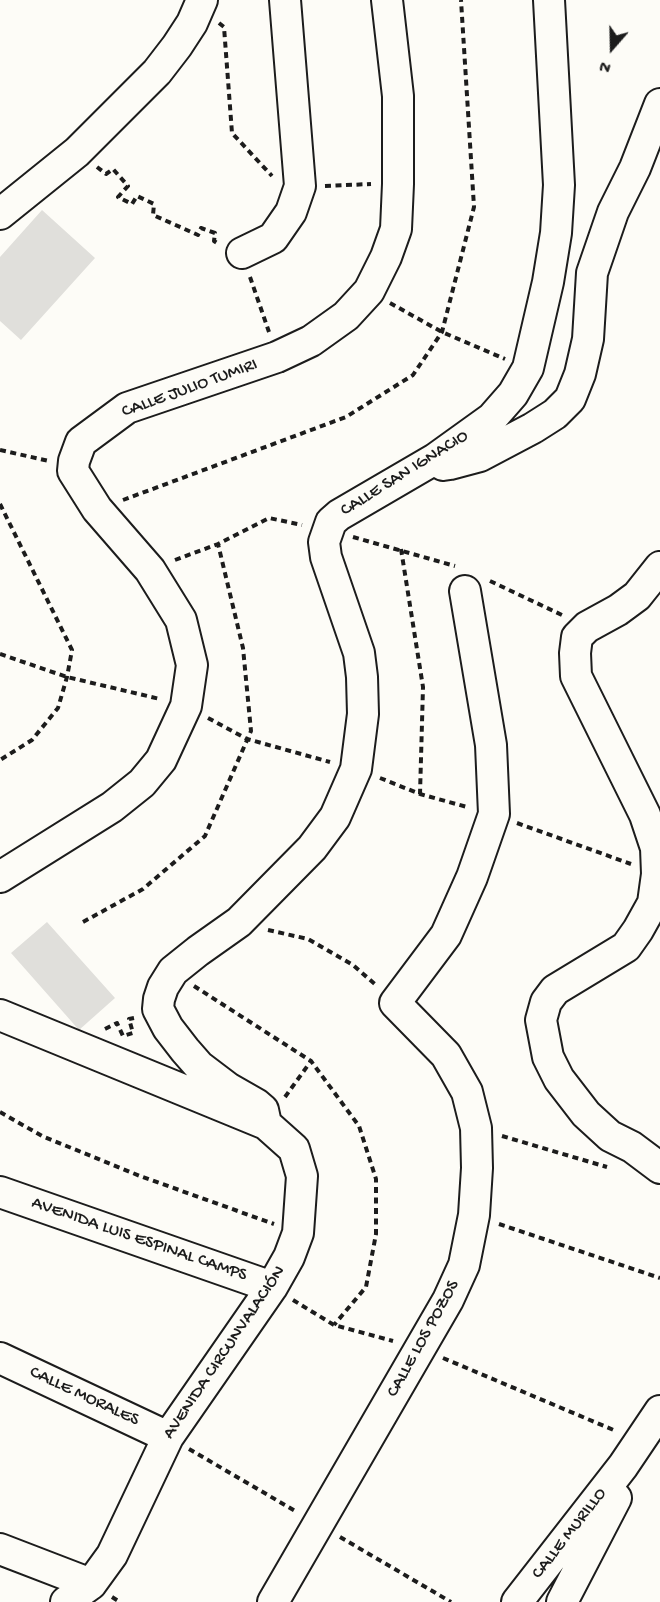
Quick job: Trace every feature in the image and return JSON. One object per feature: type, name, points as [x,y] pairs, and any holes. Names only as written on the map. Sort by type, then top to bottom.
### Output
[{"type":"street","points":[[0,214],[77,152],[157,72],[192,23],[202,0]]},
{"type":"street","points":[[242,253],[273,238],[291,212],[300,186],[285,0]]},
{"type":"street","name":"CALLE JULIO TUMIRI","points":[[74,461],[81,442],[127,408],[277,357],[311,341],[346,316],[369,291],[396,230],[398,96],[387,0]]},
{"type":"street","name":"CALLE SAN IGNACIO","points":[[266,1125],[262,1110],[199,1066],[168,1028],[158,1008],[159,999],[173,971],[239,922],[312,848],[335,817],[356,769],[363,714],[362,677],[358,653],[326,556],[324,542],[331,522],[339,515],[435,459],[492,418],[513,394],[528,368],[548,282],[556,233],[559,185],[549,0]]},
{"type":"street","points":[[435,459],[443,465],[480,456],[533,428],[555,414],[570,399],[580,374],[588,339],[592,273],[613,212],[660,104]]},
{"type":"street","points":[[0,877],[112,807],[142,783],[161,760],[186,706],[192,665],[181,620],[150,570],[97,509],[73,471],[74,461]]},
{"type":"street","points":[[660,567],[637,596],[618,610],[587,627],[577,638],[575,653],[576,676],[645,815],[656,848],[657,874],[652,903],[626,947],[555,990],[546,1002],[542,1020],[548,1058],[559,1079],[586,1114],[610,1136],[632,1147],[660,1168]]},
{"type":"street","points":[[395,1003],[446,935],[472,878],[494,814],[491,745],[471,579]]},
{"type":"street","name":"CALLE LOS POZOS","points":[[273,1602],[448,1300],[464,1265],[474,1215],[477,1128],[467,1092],[446,1055],[395,1003]]},
{"type":"street","name":"AVENIDA CIRCUNVALACIÓN","points":[[0,1015],[266,1125],[294,1149],[302,1176],[298,1233],[289,1257],[272,1287],[168,1437],[112,1555],[91,1584],[66,1602]]},
{"type":"street","name":"AVENIDA LUIS ESPINAL CAMPS","points":[[0,1192],[272,1287]]},
{"type":"street","name":"CALLE MORALES","points":[[0,1358],[168,1437]]},
{"type":"street","name":"CALLE MURILLO","points":[[517,1602],[641,1442],[660,1411]]},
{"type":"street","points":[[562,1602],[616,1498],[623,1466]]},
{"type":"street","points":[[0,1549],[91,1584]]},
{"type":"path","points":[[77,152],[106,174],[113,169],[128,186],[117,197],[132,204],[137,196],[154,204],[153,215],[198,235],[201,228],[215,233],[214,241],[228,250],[230,244],[242,253],[277,357]]},
{"type":"path","points":[[369,291],[442,332],[528,368]]},
{"type":"path","points":[[0,450],[45,461],[74,461]]},
{"type":"path","points":[[0,504],[72,650],[58,708],[32,740],[0,760]]},
{"type":"path","points":[[150,570],[218,544],[269,518],[401,549],[587,627]]},
{"type":"path","points":[[83,922],[143,889],[205,836],[251,731],[243,648],[218,544]]},
{"type":"path","points":[[401,549],[423,687],[420,794]]},
{"type":"path","points":[[239,922],[308,939],[353,965],[395,1003]]},
{"type":"path","points":[[173,971],[310,1061],[359,1126],[376,1179],[376,1234],[366,1287],[334,1325]]},
{"type":"path","points":[[105,1029],[117,1023],[123,1036],[134,1033],[129,1019],[136,1017],[138,1024]]},
{"type":"path","points":[[266,1125],[310,1061]]},
{"type":"path","points":[[0,1113],[42,1136],[140,1176],[298,1233]]},
{"type":"path","points":[[477,1128],[612,1168]]},
{"type":"path","points":[[474,1215],[660,1278]]},
{"type":"path","points":[[272,1287],[334,1325],[420,1348],[641,1442]]},
{"type":"shaded area","points":[[42,210],[95,258],[21,340],[0,321],[0,257]]},
{"type":"shaded area","points":[[47,922],[115,998],[79,1030],[11,953]]}]
